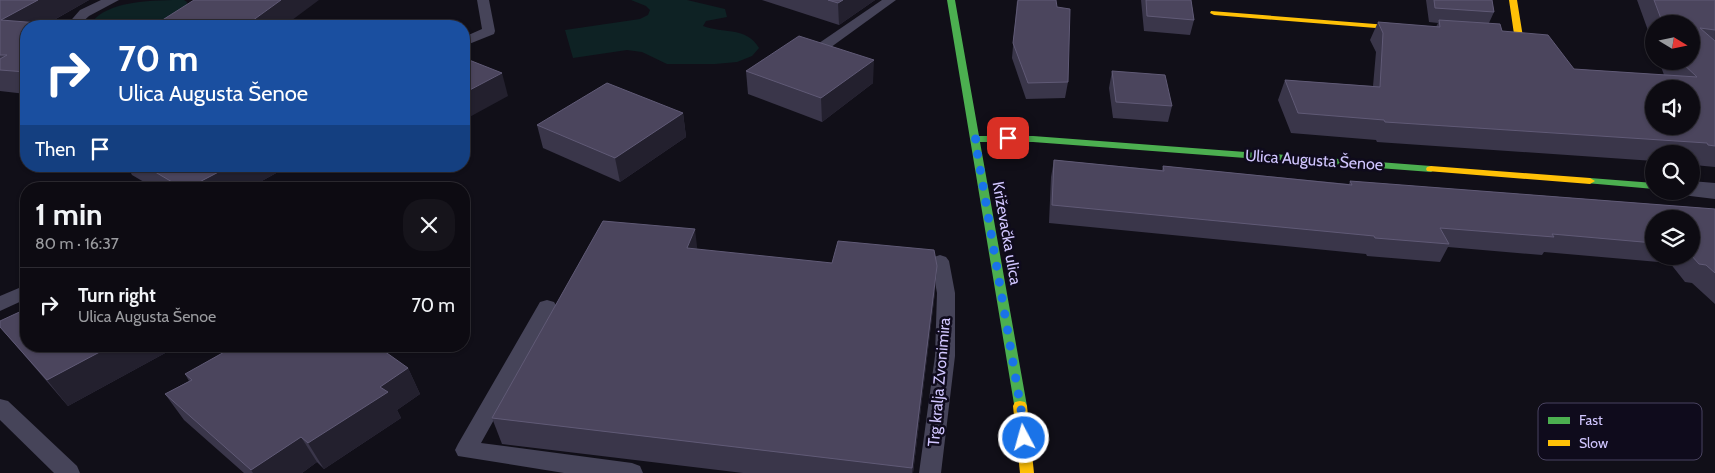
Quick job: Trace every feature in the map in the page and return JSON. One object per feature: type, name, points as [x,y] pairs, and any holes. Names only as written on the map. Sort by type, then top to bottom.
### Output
[{"type":"street","name":"Križevačka ulica","points":[[951,0],[1023,421],[1027,473]]},
{"type":"street","points":[[1470,34],[1519,37],[1514,0]]},
{"type":"street","points":[[1214,13],[1420,30]]},
{"type":"street","name":"Ulica Augusta Šenoe","points":[[975,139],[1033,139],[1645,185]]},
{"type":"lane","points":[[75,20],[86,12],[113,0]]},
{"type":"lane","points":[[470,39],[489,31],[482,0]]},
{"type":"lane","points":[[811,55],[890,0]]},
{"type":"lane","name":"Trg kralja Zvonimira","points":[[930,473],[945,356],[946,293],[940,261]]},
{"type":"lane","points":[[0,304],[20,294]]},
{"type":"lane","points":[[547,307],[466,450],[587,470],[632,473]]},
{"type":"lane","points":[[0,407],[69,473]]},
{"type":"green space","points":[[160,0],[184,0],[187,2],[186,10],[168,20],[94,20],[108,10],[119,6]]},
{"type":"green space","points":[[631,0],[687,0],[725,9],[727,17],[706,21],[703,26],[741,33],[754,41],[759,48],[752,56],[737,62],[715,64],[667,64],[642,52],[627,50],[573,58],[565,30],[640,19],[648,15],[650,10],[646,6]]},
{"type":"building","points":[[0,0],[38,0],[1,20],[20,22],[20,72],[0,70],[0,59],[7,55],[0,55]]},
{"type":"building","points":[[194,0],[281,0],[253,20],[162,20]]},
{"type":"building","points":[[828,0],[843,0],[838,3]]},
{"type":"building","points":[[1018,0],[1056,0],[1057,7],[1070,9],[1068,82],[1028,83],[1013,43]]},
{"type":"building","points":[[1146,0],[1191,0],[1194,20],[1147,16]]},
{"type":"building","points":[[1434,0],[1492,0],[1494,12],[1435,8]]},
{"type":"building","points":[[1654,0],[1715,0],[1715,30],[1700,28],[1700,15],[1660,15]]},
{"type":"building","points":[[1439,20],[1500,24],[1502,31],[1548,35],[1574,69],[1697,77],[1690,70],[1700,70],[1700,28],[1715,41],[1715,146],[1708,145],[1707,143],[1385,122],[1384,120],[1298,113],[1285,80],[1380,87],[1383,33],[1378,22],[1440,27]]},
{"type":"building","points":[[799,36],[874,60],[821,98],[746,71]]},
{"type":"building","points":[[470,60],[502,73],[470,90]]},
{"type":"building","points":[[1112,71],[1165,75],[1172,106],[1116,102]]},
{"type":"building","points":[[607,83],[683,113],[615,158],[537,125]]},
{"type":"building","points":[[1054,160],[1164,171],[1163,166],[1352,185],[1350,181],[1715,209],[1715,273],[1706,265],[1700,264],[1700,210],[1645,210],[1645,242],[1552,234],[1554,237],[1440,228],[1449,244],[1052,205]]},
{"type":"building","points":[[155,172],[219,172],[199,182],[172,182]]},
{"type":"building","points":[[603,221],[695,229],[687,248],[832,263],[838,241],[934,250],[937,266],[912,468],[492,418]]},
{"type":"building","points":[[20,312],[20,350],[0,327],[0,321]]},
{"type":"building","points":[[22,352],[100,352],[47,380]]},
{"type":"building","points":[[224,352],[385,352],[408,368],[380,387],[388,392],[308,443],[301,437],[251,470],[165,394],[192,380],[185,374]]},
{"type":"traffic: fast","points":[[951,0],[1020,406]]},
{"type":"traffic: fast","points":[[975,139],[1033,139],[1431,169]]},
{"type":"traffic: fast","points":[[1590,181],[1645,185]]},
{"type":"traffic: slow","points":[[1486,35],[1519,37],[1513,0]]},
{"type":"traffic: slow","points":[[1214,13],[1413,29]]},
{"type":"traffic: slow","points":[[1431,169],[1590,181]]},
{"type":"traffic: slow","points":[[1020,406],[1027,473]]},
{"type":"route","points":[[1008,138],[975,139],[1023,421],[1024,438]]}]
